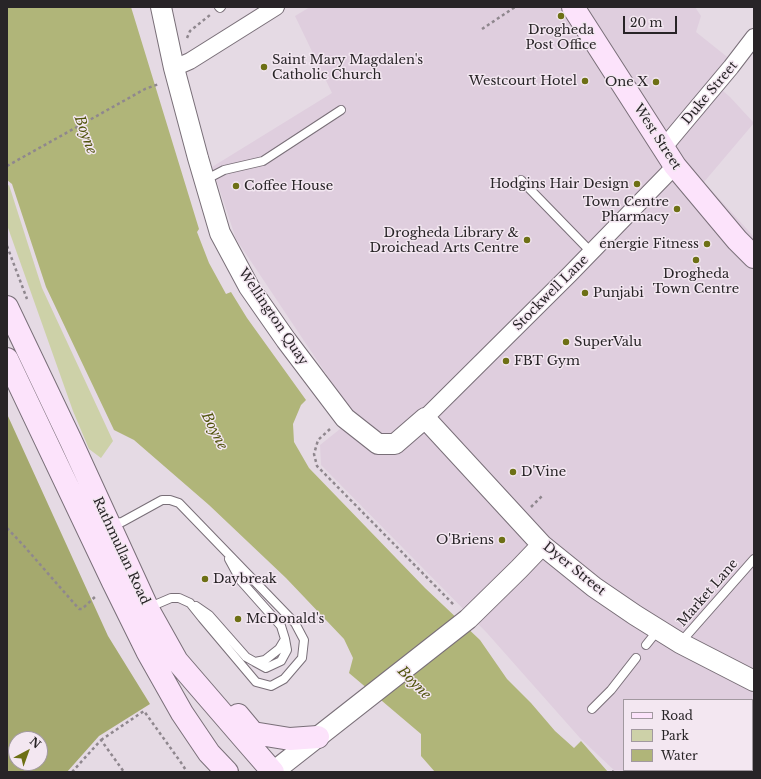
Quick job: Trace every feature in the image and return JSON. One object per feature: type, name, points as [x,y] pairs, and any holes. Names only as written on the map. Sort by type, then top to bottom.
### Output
[{"type":"main road","name":"West Street","points":[[573,7],[675,166],[737,240],[754,257]]},
{"type":"main road","name":"Rathmullan Road","points":[[7,307],[149,611],[177,661],[273,772]]},
{"type":"main road","name":"Rathmullan Road","points":[[7,359],[95,546],[147,652],[210,762],[227,772]]},
{"type":"main road","points":[[177,661],[203,673],[253,733],[290,739],[318,737]]},
{"type":"street","name":"Wellington Quay","points":[[161,7],[174,68],[204,181],[220,233],[249,287],[286,340],[345,418],[378,444],[395,444],[425,418]]},
{"type":"street","points":[[174,68],[190,61],[276,7]]},
{"type":"street","name":"Duke Street","points":[[664,147],[731,68],[754,37]]},
{"type":"street","name":"Stockwell Lane","points":[[425,418],[675,166]]},
{"type":"street","name":"Dyer Street","points":[[425,418],[542,545],[594,587],[635,615],[680,642],[754,681]]},
{"type":"street","points":[[273,772],[465,621],[489,592],[519,569],[542,545]]},
{"type":"lane","points":[[204,181],[224,170],[263,161],[341,110]]},
{"type":"lane","points":[[521,180],[591,252]]},
{"type":"lane","points":[[109,524],[122,522],[162,500],[170,500],[179,503],[295,623],[304,640],[302,658],[284,679],[271,686],[256,682],[190,603]]},
{"type":"lane","points":[[149,611],[157,604],[171,598],[179,598],[209,615],[246,657],[255,662],[265,660],[279,649],[285,639],[281,626],[241,581],[224,550]]},
{"type":"lane","name":"Market Lane","points":[[680,642],[754,559]]},
{"type":"lane","points":[[646,645],[659,629]]},
{"type":"lane","points":[[592,710],[611,690],[636,658]]},
{"type":"path","points":[[174,68],[190,31],[220,7]]},
{"type":"path","points":[[482,29],[514,7]]},
{"type":"path","points":[[7,166],[145,89]]},
{"type":"path","points":[[345,418],[318,440],[314,454],[317,466],[465,621]]},
{"type":"path","points":[[7,528],[79,609],[82,609],[93,599]]},
{"type":"path","points":[[72,772],[101,740],[144,711],[187,772]]},
{"type":"path","points":[[101,740],[124,772]]},
{"type":"shaded area","points":[[310,7],[695,7],[701,16],[696,32],[731,60],[714,83],[730,97],[754,123],[704,182],[754,237],[754,772],[616,772],[580,738],[487,633],[321,465],[320,445],[355,417],[236,239],[212,167],[332,93],[295,16]]},
{"type":"shaded area","points":[[7,414],[108,636],[150,704],[99,736],[67,772],[7,772]]},
{"type":"green space","points":[[9,185],[42,288],[113,441],[101,458],[89,449],[73,411],[7,225],[7,186]]},
{"type":"water","name":"Boyne","points":[[7,7],[131,7],[199,229],[197,232],[209,263],[226,294],[231,292],[247,318],[306,400],[301,405],[293,424],[294,442],[309,468],[425,588],[480,640],[507,679],[531,703],[555,731],[574,748],[581,741],[608,772],[435,772],[421,756],[421,734],[349,673],[353,658],[344,639],[286,578],[209,505],[134,440],[114,430],[46,287],[12,184],[7,180]]},
{"type":"place","name":"Drogheda Post Office","points":[[561,16]]},
{"type":"place","name":"Saint Mary Magdalen's Catholic Church","points":[[264,67]]},
{"type":"place","name":"Westcourt Hotel","points":[[585,81]]},
{"type":"place","name":"One X","points":[[656,82]]},
{"type":"place","name":"Hodgins Hair Design","points":[[637,184]]},
{"type":"place","name":"Coffee House","points":[[236,186]]},
{"type":"place","name":"Town Centre Pharmacy","points":[[677,209]]},
{"type":"place","name":"Drogheda Library & Droichead Arts Centre","points":[[527,240]]},
{"type":"place","name":"énergie Fitness","points":[[707,244]]},
{"type":"place","name":"Drogheda Town Centre","points":[[696,260]]},
{"type":"place","name":"Punjabi","points":[[585,293]]},
{"type":"place","name":"SuperValu","points":[[566,342]]},
{"type":"place","name":"FBT Gym","points":[[506,361]]},
{"type":"place","name":"D'Vine","points":[[513,472]]},
{"type":"place","name":"O'Briens","points":[[502,540]]},
{"type":"place","name":"Daybreak","points":[[205,579]]},
{"type":"place","name":"McDonald's","points":[[238,619]]}]
